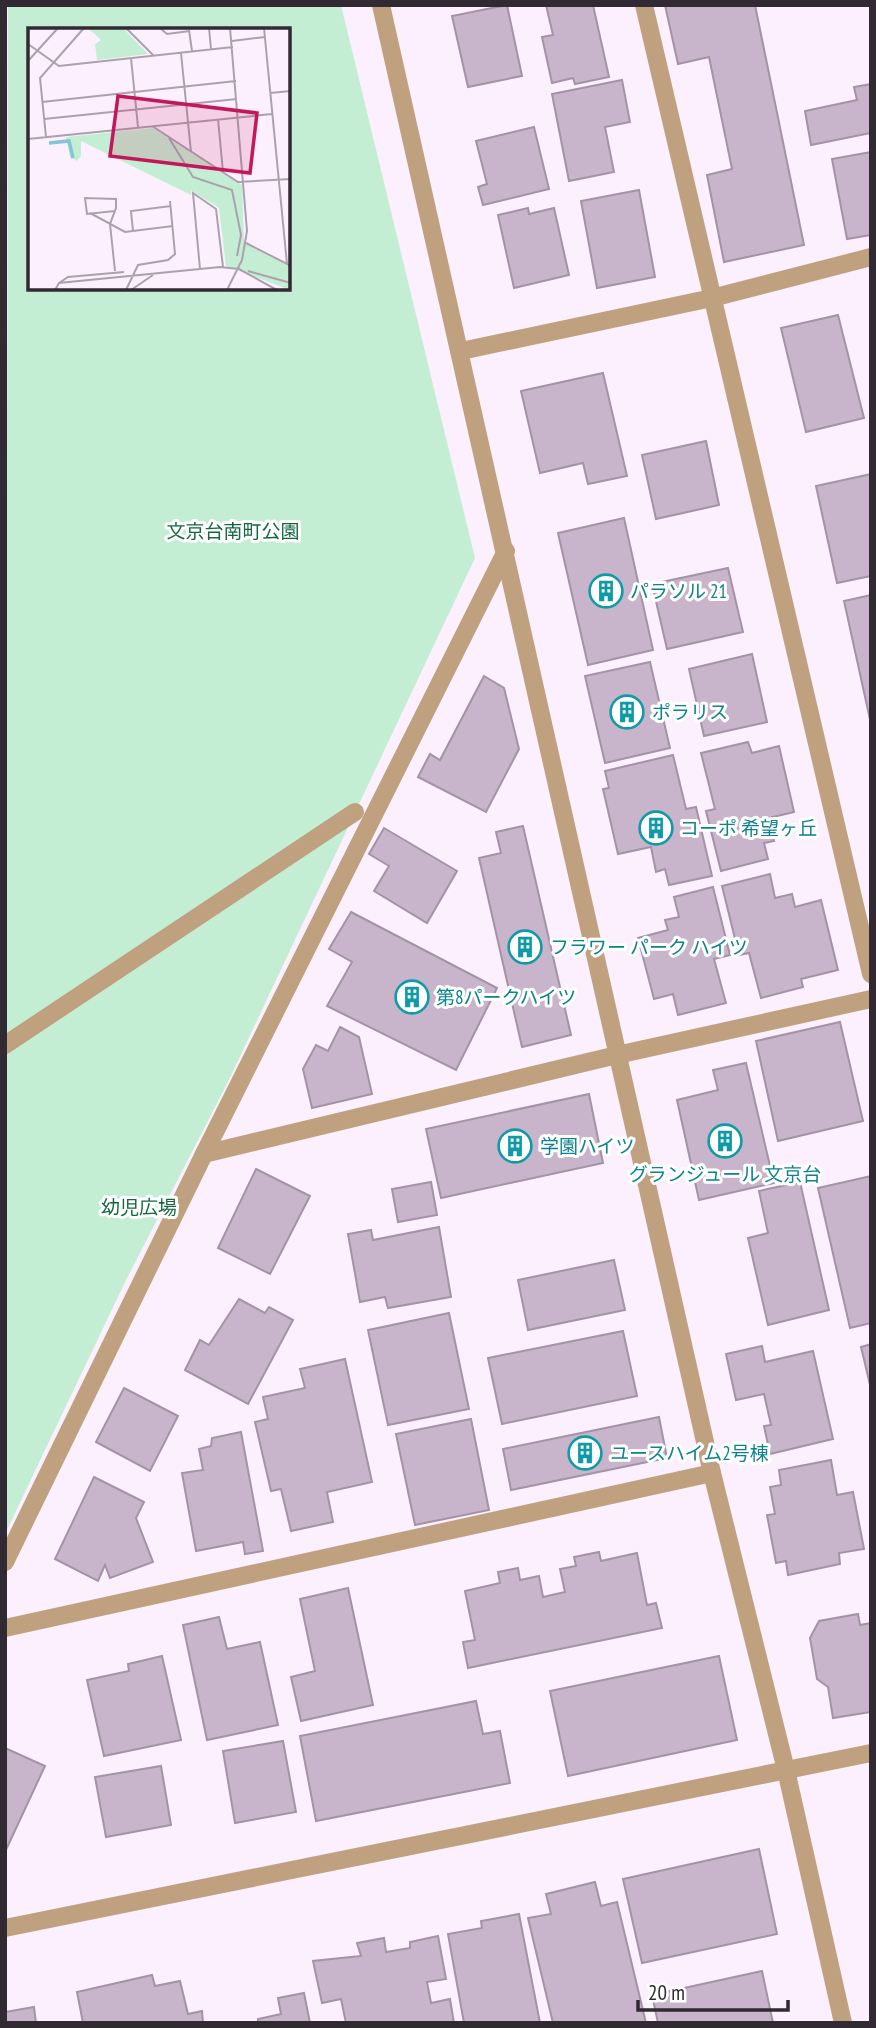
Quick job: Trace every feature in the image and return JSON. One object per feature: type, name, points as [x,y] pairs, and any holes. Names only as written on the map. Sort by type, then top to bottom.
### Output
[{"type":"street","points":[[382,5],[712,1474],[786,1770],[843,2023]]},
{"type":"street","points":[[644,5],[871,974]]},
{"type":"street","points":[[461,351],[712,298],[871,257]]},
{"type":"street","points":[[5,1562],[204,1154],[506,551]]},
{"type":"street","points":[[5,1045],[355,812]]},
{"type":"street","points":[[204,1154],[617,1055],[871,999]]},
{"type":"street","points":[[5,1628],[712,1474]]},
{"type":"street","points":[[5,1928],[871,1753]]},
{"type":"green space","name":"文京台南町公園","points":[[8,5],[341,5],[475,558],[228,1082],[126,1280],[5,1534]]},
{"type":"building","points":[[507,5],[522,76],[468,87],[452,16]]},
{"type":"building","points":[[546,5],[593,5],[609,77],[575,84],[573,78],[552,83],[542,37],[553,35]]},
{"type":"building","points":[[665,5],[755,5],[804,245],[724,262],[707,175],[732,169],[709,57],[678,64]]},
{"type":"building","points":[[622,80],[630,122],[605,127],[614,172],[569,181],[552,94]]},
{"type":"building","points":[[871,84],[871,133],[811,145],[805,111],[857,100],[854,87]]},
{"type":"building","points":[[534,127],[549,189],[483,205],[478,187],[487,184],[476,141]]},
{"type":"building","points":[[871,152],[871,235],[847,239],[832,159]]},
{"type":"building","points":[[639,190],[655,277],[597,288],[581,201]]},
{"type":"building","points":[[528,208],[529,214],[554,208],[569,275],[514,288],[498,215]]},
{"type":"building","points":[[838,315],[864,418],[806,432],[781,328]]},
{"type":"building","points":[[603,373],[627,476],[588,484],[583,463],[540,473],[521,391]]},
{"type":"building","points":[[706,441],[719,505],[656,519],[642,455]]},
{"type":"building","points":[[871,474],[871,576],[837,583],[816,486]]},
{"type":"building","name":"パラソル 21","points":[[624,518],[653,650],[588,665],[558,533]]},
{"type":"building","points":[[728,568],[743,632],[667,649],[652,584]]},
{"type":"building","points":[[871,595],[871,724],[844,601]]},
{"type":"building","points":[[752,654],[767,722],[704,736],[689,669]]},
{"type":"building","name":"ポラリス","points":[[650,662],[670,748],[605,763],[585,676]]},
{"type":"building","points":[[484,676],[504,688],[519,749],[486,812],[418,777],[430,754],[440,760]]},
{"type":"building","points":[[748,742],[752,753],[779,746],[794,812],[769,818],[774,841],[764,843],[768,859],[721,871],[706,811],[715,809],[701,753]]},
{"type":"building","name":"コーポ 希望ヶ丘","points":[[673,755],[686,809],[696,807],[712,876],[669,885],[665,869],[656,872],[651,847],[618,854],[603,789],[609,788],[605,771]]},
{"type":"building","name":"フラワー パーク ハイツ","points":[[523,826],[571,1035],[522,1047],[479,858],[501,853],[496,832]]},
{"type":"building","points":[[384,828],[457,871],[427,923],[374,891],[389,866],[369,854]]},
{"type":"building","points":[[770,874],[775,898],[792,894],[795,907],[821,900],[838,970],[801,979],[803,987],[761,998],[749,953],[739,955],[722,886]]},
{"type":"building","points":[[713,887],[730,955],[714,959],[726,1003],[678,1015],[673,994],[654,999],[638,938],[668,930],[665,920],[679,917],[674,897]]},
{"type":"building","name":"第8パークハイツ","points":[[351,912],[497,988],[456,1070],[327,1006],[352,962],[329,949]]},
{"type":"building","points":[[840,1022],[863,1121],[778,1141],[756,1041]]},
{"type":"building","points":[[340,1027],[359,1037],[372,1094],[312,1108],[303,1069],[316,1045],[328,1051]]},
{"type":"building","name":"グランジュール 文京台","points":[[746,1063],[774,1183],[699,1200],[677,1100],[718,1090],[713,1070]]},
{"type":"building","name":"学園ハイツ","points":[[589,1094],[603,1163],[441,1198],[426,1129]]},
{"type":"building","points":[[256,1169],[310,1196],[270,1274],[218,1248]]},
{"type":"building","points":[[871,1176],[871,1323],[850,1328],[818,1188]]},
{"type":"building","points":[[431,1182],[437,1215],[398,1222],[392,1189]]},
{"type":"building","points":[[800,1182],[829,1310],[768,1325],[748,1238],[768,1233],[759,1191]]},
{"type":"building","points":[[439,1227],[451,1297],[388,1308],[385,1297],[360,1302],[348,1234],[371,1230],[373,1240]]},
{"type":"building","points":[[614,1260],[625,1310],[528,1330],[518,1280]]},
{"type":"building","points":[[239,1299],[265,1313],[269,1307],[293,1320],[248,1404],[185,1370],[200,1340],[209,1345]]},
{"type":"building","points":[[449,1313],[469,1409],[388,1425],[368,1330]]},
{"type":"building","points":[[623,1331],[637,1396],[502,1424],[488,1358]]},
{"type":"building","points":[[871,1344],[871,1389],[861,1347]]},
{"type":"building","points":[[762,1346],[765,1362],[813,1351],[833,1439],[770,1454],[764,1426],[771,1425],[764,1394],[736,1400],[726,1354]]},
{"type":"building","points":[[345,1359],[372,1482],[327,1492],[333,1522],[291,1531],[281,1489],[271,1491],[255,1422],[268,1419],[263,1397],[305,1388],[300,1369]]},
{"type":"building","points":[[124,1388],[178,1416],[150,1471],[96,1442]]},
{"type":"building","name":"ユースハイム2号棟","points":[[659,1417],[667,1458],[511,1490],[503,1449]]},
{"type":"building","points":[[471,1419],[489,1510],[415,1525],[396,1434]]},
{"type":"building","points":[[241,1432],[263,1551],[245,1554],[243,1542],[196,1551],[182,1473],[203,1470],[199,1449],[211,1446],[212,1438]]},
{"type":"building","points":[[831,1460],[837,1495],[853,1492],[864,1549],[839,1553],[840,1564],[788,1575],[786,1561],[776,1563],[767,1515],[775,1514],[770,1487],[781,1485],[779,1470]]},
{"type":"building","points":[[94,1477],[144,1502],[136,1518],[153,1562],[110,1578],[105,1565],[98,1581],[55,1559]]},
{"type":"building","points":[[599,1552],[601,1561],[637,1553],[647,1605],[656,1603],[662,1628],[468,1668],[463,1642],[475,1640],[465,1591],[500,1583],[498,1572],[518,1568],[520,1580],[539,1576],[543,1597],[565,1592],[560,1569],[576,1566],[574,1557]]},
{"type":"building","points":[[348,1588],[373,1705],[301,1721],[291,1677],[315,1671],[300,1599]]},
{"type":"building","points":[[858,1614],[860,1625],[871,1623],[871,1712],[833,1718],[828,1687],[817,1679],[810,1638],[819,1621]]},
{"type":"building","points":[[219,1617],[227,1649],[260,1642],[278,1725],[207,1740],[183,1625]]},
{"type":"building","points":[[162,1656],[181,1740],[104,1756],[87,1680],[129,1671],[128,1664]]},
{"type":"building","points":[[719,1656],[737,1740],[568,1776],[550,1691]]},
{"type":"building","points":[[476,1701],[483,1734],[500,1731],[510,1783],[316,1821],[300,1736]]},
{"type":"building","points":[[283,1741],[296,1812],[235,1823],[223,1751]]},
{"type":"building","points":[[5,1748],[45,1766],[5,1852]]},
{"type":"building","points":[[161,1766],[171,1825],[106,1837],[95,1777]]},
{"type":"building","points":[[759,1849],[777,1934],[642,1963],[623,1879]]},
{"type":"building","points":[[595,1882],[601,1906],[617,1902],[646,2023],[553,2023],[528,1918],[551,1914],[546,1894]]},
{"type":"building","points":[[519,1914],[540,2023],[464,2023],[448,1934],[482,1928],[481,1921]]},
{"type":"building","points":[[438,1936],[446,1979],[427,1982],[431,2003],[450,1999],[454,2023],[346,2023],[341,1999],[322,2003],[313,1961],[361,1956],[357,1943],[384,1938],[386,1952],[410,1948],[410,1942]]},
{"type":"building","points":[[762,1971],[773,2023],[658,2023],[652,1995]]},
{"type":"building","points":[[152,1975],[155,1986],[180,1981],[188,2014],[202,2011],[203,2023],[83,2023],[77,1992]]},
{"type":"building","points":[[304,1993],[310,2023],[258,2023],[258,2019],[281,2014],[278,1998]]},
{"type":"building","points":[[34,2007],[36,2023],[5,2023],[5,2012]]},
{"type":"place","name":"パラソル 21","points":[[606,591]]},
{"type":"place","name":"ポラリス","points":[[627,712]]},
{"type":"place","name":"コーポ 希望ヶ丘","points":[[656,828]]},
{"type":"place","name":"フラワー パーク ハイツ","points":[[525,947]]},
{"type":"place","name":"第8パークハイツ","points":[[412,997]]},
{"type":"place","name":"グランジュール 文京台","points":[[725,1141]]},
{"type":"place","name":"学園ハイツ","points":[[515,1146]]},
{"type":"place","name":"ユースハイム2号棟","points":[[585,1453]]},
{"type":"park label","name":"幼児広場","points":[[139,1207]]}]
